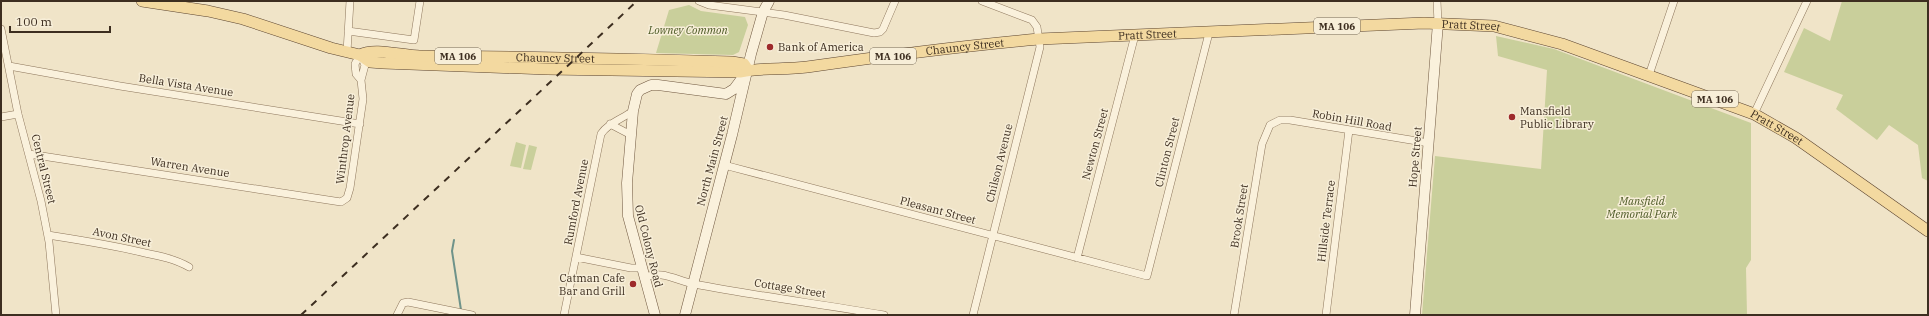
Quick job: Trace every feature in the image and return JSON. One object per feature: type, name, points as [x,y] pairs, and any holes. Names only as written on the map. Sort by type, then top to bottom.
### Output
[{"type":"main road","name":"Chauncy Street","points":[[142,1],[208,11],[243,19],[330,48],[360,55],[369,51],[416,56],[589,58],[732,62],[744,64],[748,70],[791,69],[985,44],[1039,40]]},
{"type":"main road","name":"North Main Street","points":[[685,315],[763,12],[769,1]]},
{"type":"main road","name":"Pratt Street","points":[[1039,40],[1438,23],[1494,26],[1562,44],[1754,114],[1796,138],[1928,231]]},
{"type":"main road","name":"Hope Street","points":[[1415,315],[1438,23]]},
{"type":"main road","points":[[735,120],[735,104],[726,94],[734,89],[748,70]]},
{"type":"main road","name":"Old Colony Road","points":[[655,315],[628,216],[626,200],[633,111],[637,94],[643,88],[651,85],[679,86],[726,94]]},
{"type":"street","points":[[347,52],[350,1]]},
{"type":"street","points":[[348,31],[414,40],[420,1]]},
{"type":"street","points":[[700,1],[709,5],[797,17],[874,33],[880,32],[887,23],[896,1]]},
{"type":"street","points":[[982,1],[1032,20],[1037,27],[1039,40]]},
{"type":"street","name":"Hope Street","points":[[1437,1],[1438,23]]},
{"type":"street","points":[[1649,75],[1674,1]]},
{"type":"street","points":[[1754,114],[1807,1]]},
{"type":"street","name":"Central Street","points":[[1,29],[18,114],[48,235],[56,315]]},
{"type":"street","name":"Clinton Street","points":[[1147,276],[1209,33]]},
{"type":"street","name":"Newton Street","points":[[1077,258],[1135,35]]},
{"type":"street","name":"Chilson Avenue","points":[[973,315],[1040,47],[1039,40]]},
{"type":"street","name":"Winthrop Avenue","points":[[346,201],[355,162],[363,99],[361,80],[365,65],[360,55]]},
{"type":"street","name":"Bella Vista Avenue","points":[[9,66],[360,124]]},
{"type":"street","points":[[610,124],[620,121],[633,111]]},
{"type":"street","points":[[1,117],[18,114]]},
{"type":"street","name":"Robin Hill Road","points":[[1273,123],[1284,120],[1429,143]]},
{"type":"street","name":"Brook Street","points":[[1234,315],[1262,144],[1267,128],[1273,123]]},
{"type":"street","points":[[610,124],[631,135]]},
{"type":"street","name":"Rumford Avenue","points":[[564,315],[601,134],[610,124]]},
{"type":"street","name":"Hillside Terrace","points":[[1326,315],[1349,130]]},
{"type":"street","name":"Warren Avenue","points":[[29,154],[159,173],[336,203],[346,201]]},
{"type":"street","name":"Pleasant Street","points":[[724,165],[1147,276]]},
{"type":"street","name":"Avon Street","points":[[48,235],[85,240],[131,249],[171,259],[189,267]]},
{"type":"street","name":"Cottage Street","points":[[576,257],[631,268],[643,273],[659,274],[693,284],[884,315]]},
{"type":"street","points":[[397,315],[403,303],[408,302],[471,314]]},
{"type":"green space","points":[[1842,1],[1928,1],[1928,181],[1922,178],[1918,145],[1889,125],[1877,140],[1836,109],[1843,95],[1784,72],[1804,28],[1830,41]]},
{"type":"green space","name":"Lowney Common","points":[[689,5],[701,11],[745,17],[748,25],[739,52],[733,55],[656,53],[669,10]]},
{"type":"green space","name":"Mansfield Memorial Park","points":[[1496,36],[1554,49],[1751,123],[1751,260],[1746,268],[1747,315],[1422,315],[1435,156],[1541,169],[1547,70],[1498,56]]},
{"type":"green space","points":[[516,142],[526,145],[521,168],[510,166]]},
{"type":"green space","points":[[529,145],[537,147],[531,170],[523,169]]},
{"type":"waterway","points":[[454,240],[452,251],[461,310]]},
{"type":"railway","points":[[301,315],[637,1]]},
{"type":"place","name":"Bank of America","points":[[770,47]]},
{"type":"place","name":"Mansfield Public Library","points":[[1512,117]]},
{"type":"place","name":"Catman Cafe Bar and Grill","points":[[633,284]]}]
